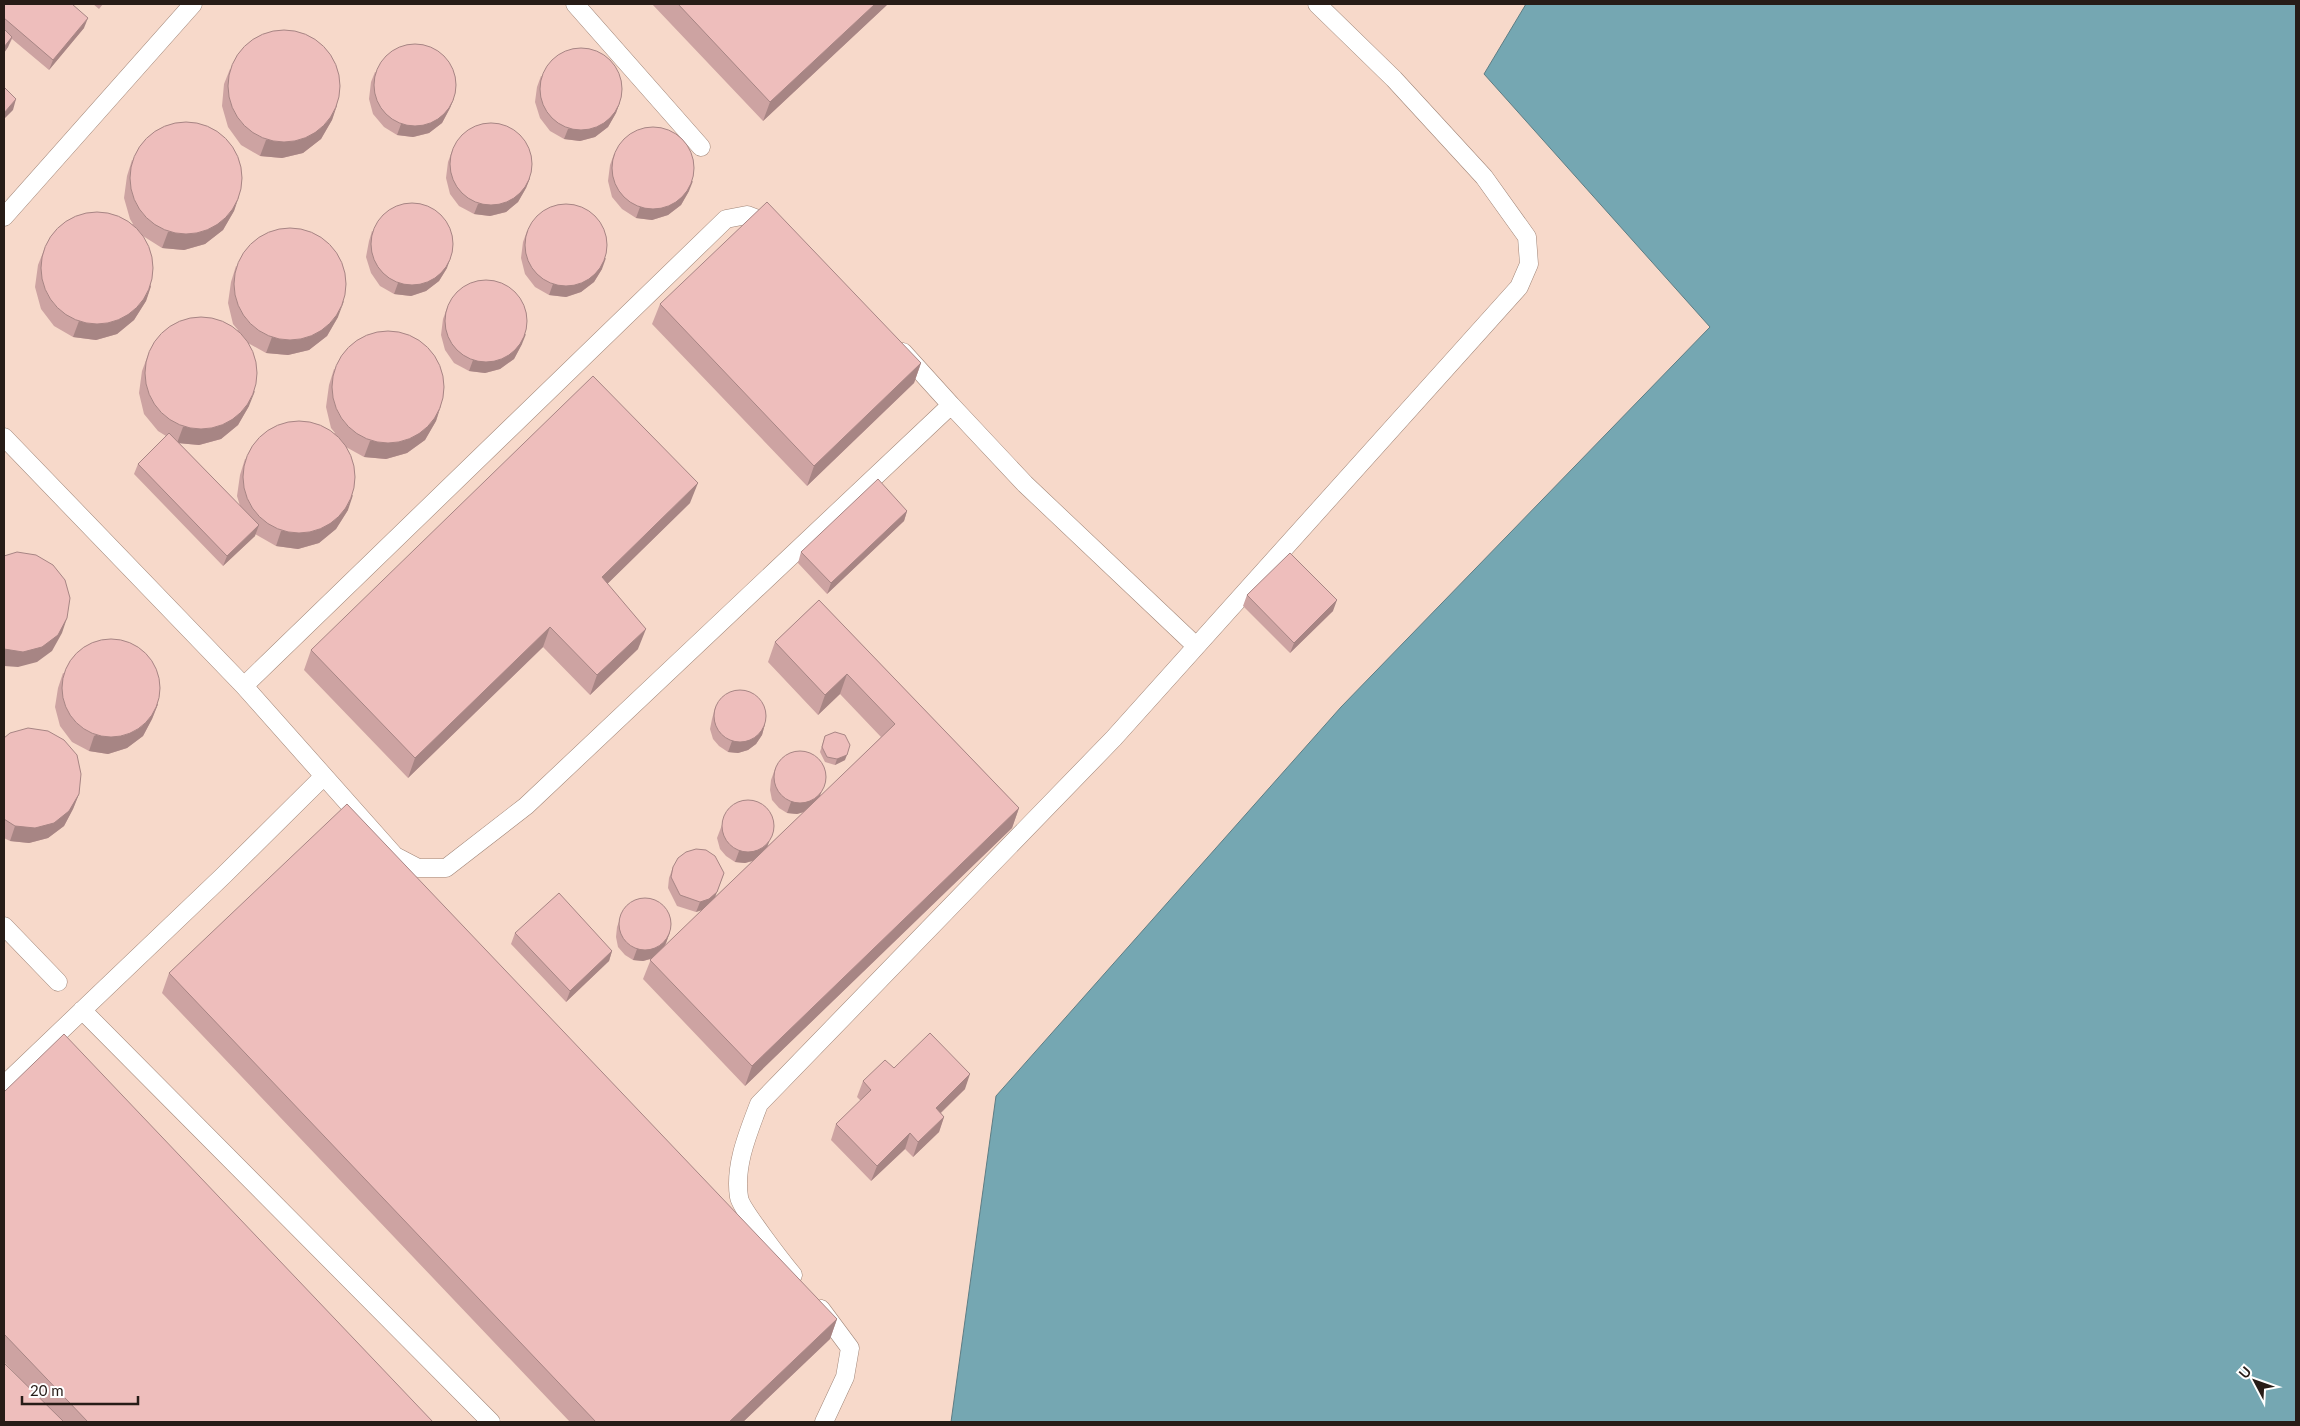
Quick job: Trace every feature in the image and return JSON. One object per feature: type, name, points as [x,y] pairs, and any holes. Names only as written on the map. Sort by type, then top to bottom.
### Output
[{"type":"lane","points":[[4,217],[193,4]]},
{"type":"lane","points":[[575,4],[701,147]]},
{"type":"lane","points":[[824,1422],[845,1378],[850,1348],[780,1259],[739,1199],[739,1171],[745,1142],[759,1104],[1114,738],[1519,287],[1529,264],[1528,237],[1484,177],[1394,79],[1317,4]]},
{"type":"lane","points":[[244,686],[726,219],[747,215],[774,224],[788,238]]},
{"type":"lane","points":[[892,338],[951,405],[1025,484],[1196,646]]},
{"type":"lane","points":[[4,436],[244,686],[394,856],[418,868],[446,868],[526,806],[951,405]]},
{"type":"lane","points":[[4,1085],[323,777]]},
{"type":"lane","points":[[4,926],[58,982]]},
{"type":"lane","points":[[82,1010],[491,1422]]},
{"type":"water","points":[[1526,4],[2296,4],[2296,1422],[951,1422],[996,1096],[1341,707],[1710,327],[1484,74]]},
{"type":"building","points":[[4,4],[72,4],[88,18],[53,60],[4,18]]},
{"type":"building","points":[[678,4],[875,4],[770,102]]},
{"type":"building","points":[[4,29],[12,37],[4,47]]},
{"type":"building","points":[[284,30],[305,34],[324,46],[336,65],[340,86],[336,107],[324,126],[305,138],[284,142],[263,138],[244,126],[232,107],[228,86],[232,65],[244,46],[263,34]]},
{"type":"building","points":[[415,44],[431,47],[444,56],[453,69],[456,85],[453,101],[444,114],[431,123],[415,126],[399,123],[386,114],[377,101],[374,85],[377,69],[386,56],[399,47]]},
{"type":"building","points":[[581,48],[597,51],[610,60],[619,73],[622,89],[619,105],[610,118],[597,127],[581,130],[565,127],[552,118],[543,105],[540,89],[543,73],[552,60],[565,51]]},
{"type":"building","points":[[4,87],[16,99],[4,113]]},
{"type":"building","points":[[186,122],[207,126],[226,138],[238,157],[242,178],[238,199],[226,218],[207,230],[186,234],[165,230],[146,218],[134,199],[130,178],[134,157],[146,138],[165,126]]},
{"type":"building","points":[[491,123],[507,126],[520,135],[529,148],[532,164],[529,180],[520,193],[507,202],[491,205],[475,202],[462,193],[453,180],[450,164],[453,148],[462,135],[475,126]]},
{"type":"building","points":[[653,127],[669,130],[682,139],[691,152],[694,168],[691,184],[682,197],[669,206],[653,209],[637,206],[624,197],[615,184],[612,168],[615,152],[624,139],[637,130]]},
{"type":"building","points":[[767,202],[921,363],[814,466],[660,304]]},
{"type":"building","points":[[412,203],[428,206],[441,215],[450,228],[453,244],[450,260],[441,273],[428,282],[412,285],[396,282],[383,273],[374,260],[371,244],[374,228],[383,215],[396,206]]},
{"type":"building","points":[[566,204],[582,207],[595,216],[604,229],[607,245],[604,261],[595,274],[582,283],[566,286],[550,283],[537,274],[528,261],[525,245],[528,229],[537,216],[550,207]]},
{"type":"building","points":[[97,212],[118,216],[137,228],[149,247],[153,268],[149,289],[137,308],[118,320],[97,324],[76,320],[57,308],[45,289],[41,268],[45,247],[57,228],[76,216]]},
{"type":"building","points":[[290,228],[311,232],[330,244],[342,263],[346,284],[342,305],[330,324],[311,336],[290,340],[269,336],[250,324],[238,305],[234,284],[238,263],[250,244],[269,232]]},
{"type":"building","points":[[486,280],[502,283],[515,292],[524,305],[527,321],[524,337],[515,350],[502,359],[486,362],[470,359],[457,350],[448,337],[445,321],[448,305],[457,292],[470,283]]},
{"type":"building","points":[[201,317],[222,321],[241,333],[253,352],[257,373],[253,394],[241,413],[222,425],[201,429],[180,425],[161,413],[149,394],[145,373],[149,352],[161,333],[180,321]]},
{"type":"building","points":[[388,331],[409,335],[428,347],[440,366],[444,387],[440,408],[428,427],[409,439],[388,443],[367,439],[348,427],[336,408],[332,387],[336,366],[348,347],[367,335]]},
{"type":"building","points":[[593,376],[698,483],[602,577],[646,629],[597,675],[550,627],[415,758],[311,650]]},
{"type":"building","points":[[299,421],[320,425],[339,437],[351,456],[355,477],[351,498],[339,517],[320,529],[299,533],[278,529],[259,517],[247,498],[243,477],[247,456],[259,437],[278,425]]},
{"type":"building","points":[[169,433],[259,525],[227,556],[138,464]]},
{"type":"building","points":[[878,479],[907,511],[831,583],[801,552]]},
{"type":"building","points":[[17,552],[36,555],[53,565],[65,580],[70,598],[67,618],[58,635],[42,647],[23,652],[4,649],[4,556]]},
{"type":"building","points":[[1290,553],[1337,600],[1294,643],[1247,595]]},
{"type":"building","points":[[819,600],[1019,808],[752,1066],[650,960],[895,724],[847,674],[825,695],[775,642]]},
{"type":"building","points":[[111,639],[130,642],[146,653],[157,669],[160,688],[157,707],[146,723],[130,734],[111,737],[92,734],[76,723],[65,707],[62,688],[65,669],[76,653],[92,642]]},
{"type":"building","points":[[740,690],[750,692],[758,698],[764,706],[766,716],[764,726],[758,734],[750,740],[740,742],[730,740],[722,734],[716,726],[714,716],[716,706],[722,698],[730,692]]},
{"type":"building","points":[[28,728],[48,731],[64,740],[77,755],[81,774],[79,794],[69,811],[54,823],[35,828],[15,826],[4,819],[4,738],[10,733]]},
{"type":"building","points":[[835,732],[845,735],[850,745],[847,755],[837,759],[827,757],[822,747],[825,736]]},
{"type":"building","points":[[800,751],[810,753],[818,759],[824,767],[826,777],[824,787],[818,795],[810,801],[800,803],[790,801],[782,795],[776,787],[774,777],[776,767],[782,759],[790,753]]},
{"type":"building","points":[[748,800],[758,802],[766,808],[772,816],[774,826],[772,836],[766,844],[758,850],[748,852],[738,850],[730,844],[724,836],[722,826],[724,816],[730,808],[738,802]]},
{"type":"building","points":[[347,804],[837,1319],[729,1422],[596,1422],[169,973]]},
{"type":"building","points":[[696,849],[706,850],[715,856],[724,873],[717,892],[709,899],[700,902],[680,895],[671,877],[673,867],[678,858],[686,852]]},
{"type":"building","points":[[559,893],[612,951],[570,991],[515,933]]},
{"type":"building","points":[[645,898],[655,900],[663,906],[669,914],[671,924],[669,934],[663,942],[655,948],[645,950],[635,948],[627,942],[621,934],[619,924],[621,914],[627,906],[635,900]]},
{"type":"building","points":[[930,1033],[970,1074],[936,1108],[944,1117],[918,1142],[910,1133],[877,1166],[836,1124],[871,1090],[863,1081],[885,1060],[894,1068]]},
{"type":"building","points":[[64,1034],[433,1422],[88,1422],[4,1334],[4,1092]]},
{"type":"building","points":[[4,1363],[64,1422],[4,1422]]}]
